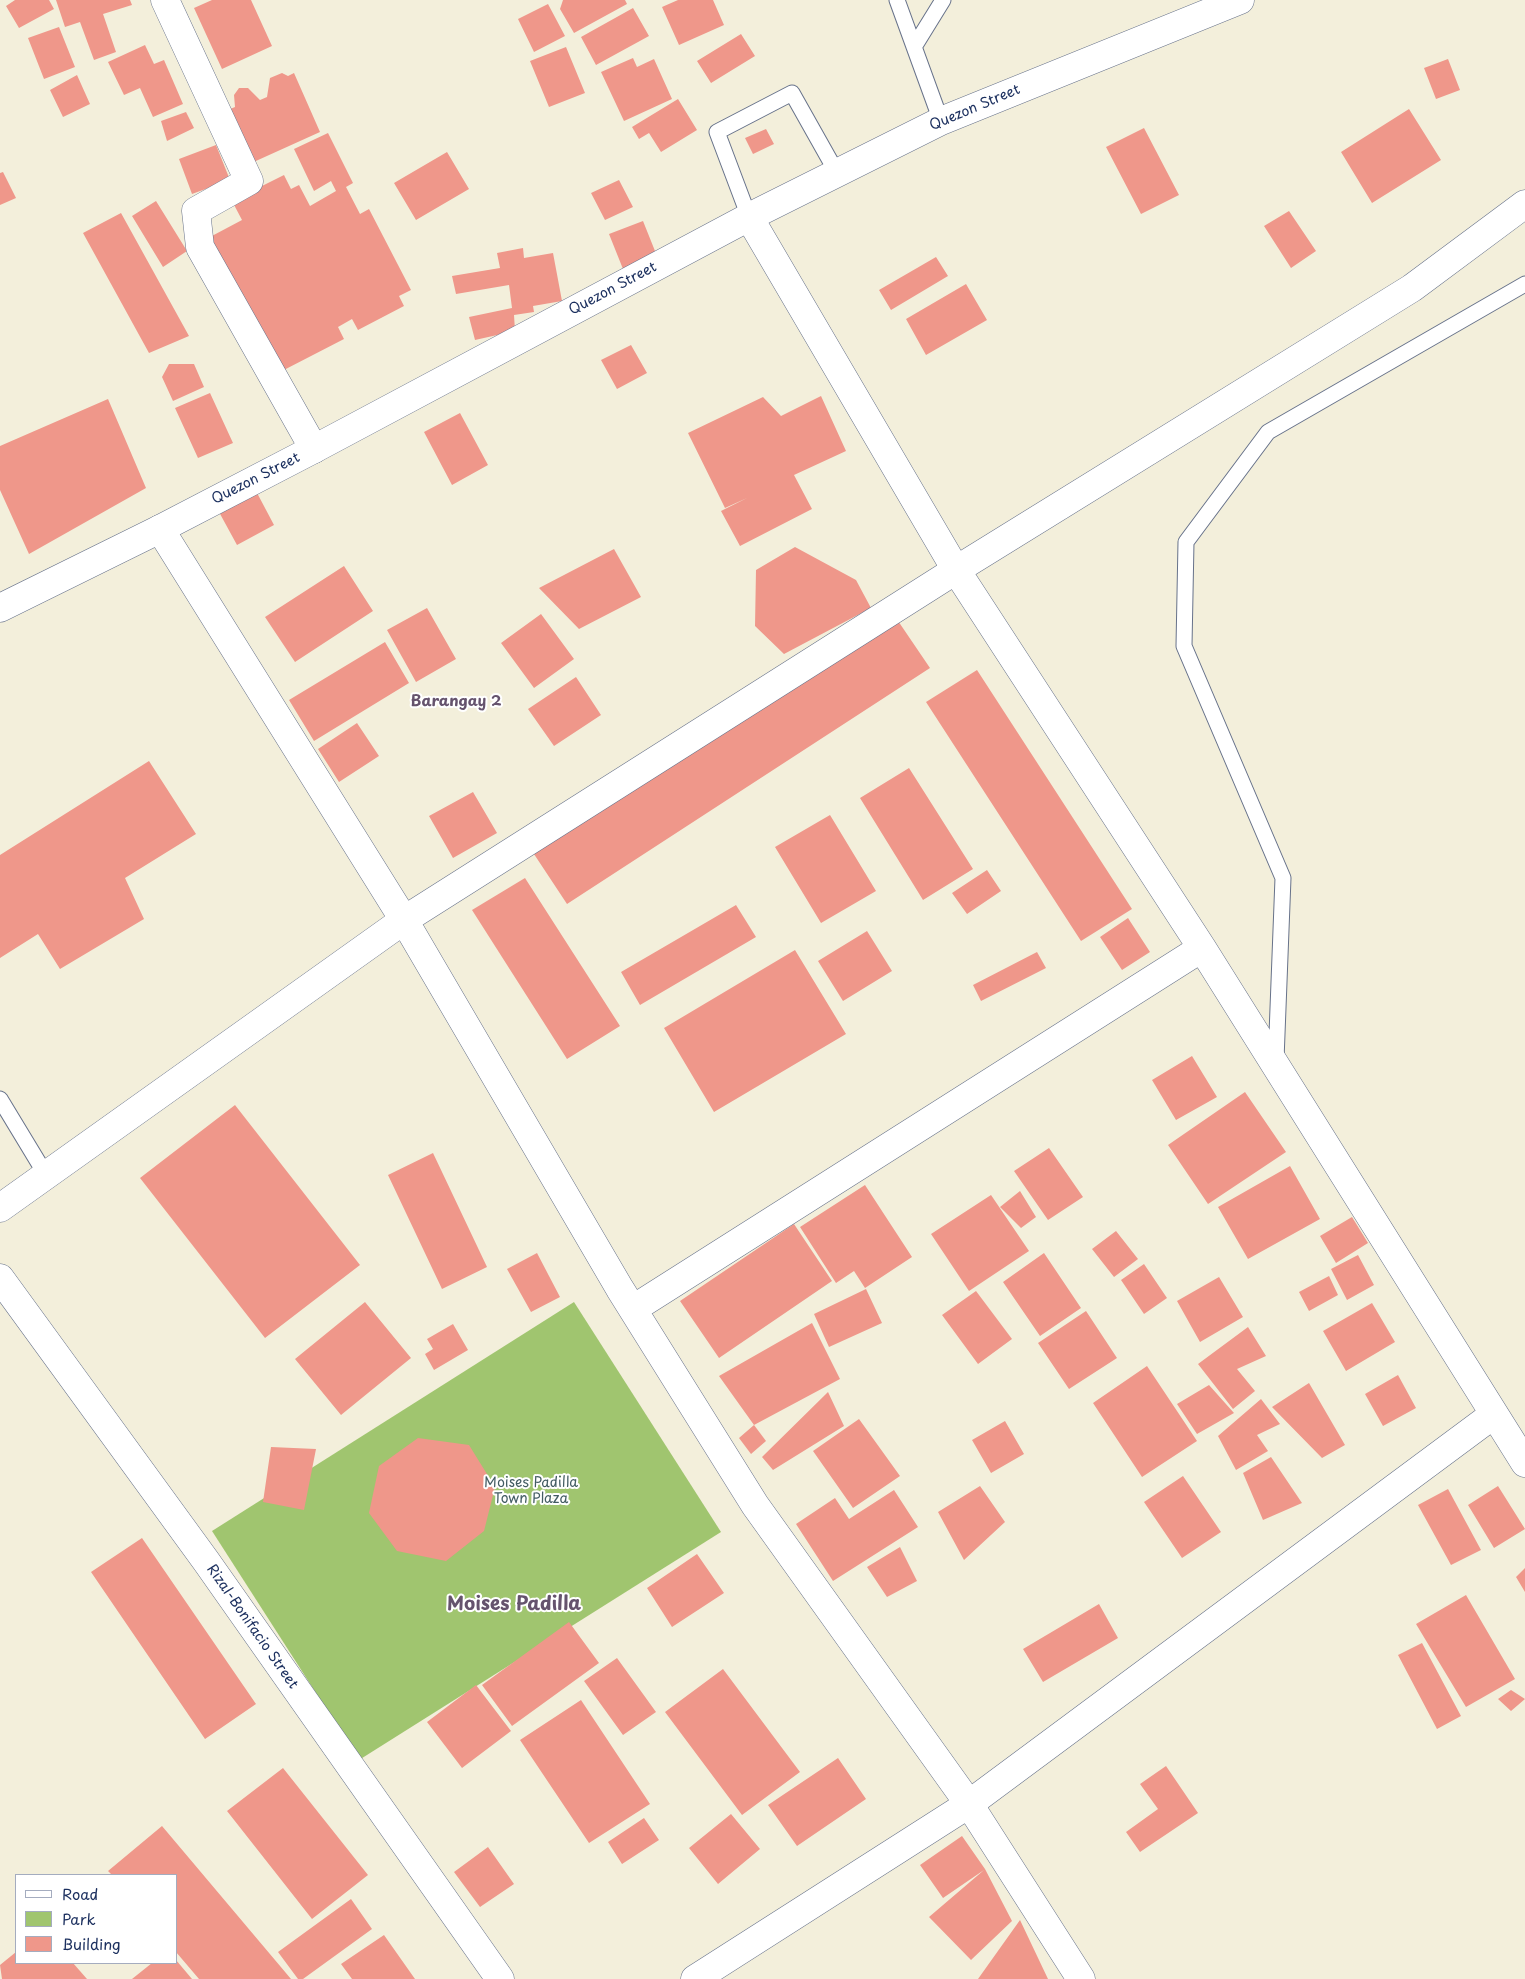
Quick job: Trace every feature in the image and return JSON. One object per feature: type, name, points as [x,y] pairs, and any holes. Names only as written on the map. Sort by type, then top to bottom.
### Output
[{"type":"street","points":[[166,0],[249,181],[196,211],[200,246],[314,449]]},
{"type":"street","name":"Quezon Street","points":[[0,608],[160,529],[749,217],[941,121],[1240,0]]},
{"type":"street","points":[[0,1208],[404,920],[956,570],[1412,288],[1525,204]]},
{"type":"street","points":[[749,217],[956,570],[1202,948],[1493,1415],[1525,1463]]},
{"type":"street","points":[[160,529],[404,920],[633,1309],[755,1505],[969,1804],[1081,1979]]},
{"type":"street","points":[[633,1309],[1202,948]]},
{"type":"street","name":"Rizal-Bonifacio Street","points":[[0,1278],[206,1561],[500,1979]]},
{"type":"street","points":[[695,1979],[969,1804],[1493,1415]]},
{"type":"lane","points":[[897,0],[941,121]]},
{"type":"lane","points":[[914,47],[943,0]]},
{"type":"lane","points":[[749,217],[717,132],[792,92],[837,173]]},
{"type":"lane","points":[[1275,1066],[1283,878],[1184,646],[1186,542],[1268,432],[1525,284]]},
{"type":"lane","points":[[0,1100],[46,1175]]},
{"type":"green space","name":"Moises Padilla Town Plaza","points":[[574,1302],[721,1532],[359,1760],[212,1531]]},
{"type":"building","points":[[15,0],[49,0],[54,9],[19,28],[6,6]]},
{"type":"building","points":[[56,0],[130,0],[132,5],[103,14],[116,52],[94,60],[80,22],[65,27]]},
{"type":"building","points":[[212,0],[251,0],[272,46],[222,69],[194,8]]},
{"type":"building","points":[[563,0],[625,0],[627,4],[574,33],[560,9]]},
{"type":"building","points":[[678,0],[713,0],[724,25],[679,45],[662,7]]},
{"type":"building","points":[[548,4],[565,36],[534,52],[518,19]]},
{"type":"building","points":[[633,8],[649,36],[596,65],[581,37]]},
{"type":"building","points":[[59,27],[75,67],[44,79],[28,38]]},
{"type":"building","points":[[741,34],[755,56],[711,83],[697,61]]},
{"type":"building","points":[[145,45],[154,64],[164,60],[183,104],[153,117],[140,88],[124,95],[108,62]]},
{"type":"building","points":[[566,47],[585,93],[549,107],[530,61]]},
{"type":"building","points":[[633,58],[637,67],[654,59],[672,99],[624,121],[601,72]]},
{"type":"building","points":[[1448,59],[1460,90],[1436,99],[1424,68]]},
{"type":"building","points":[[282,73],[288,76],[294,73],[320,132],[247,165],[223,112],[235,107],[234,95],[239,88],[248,88],[260,100],[267,97],[270,78]]},
{"type":"building","points":[[77,75],[90,104],[63,117],[50,90]]},
{"type":"building","points":[[678,99],[697,130],[661,152],[649,133],[639,139],[632,127]]},
{"type":"building","points":[[1409,109],[1441,160],[1372,203],[1341,152]]},
{"type":"building","points":[[186,112],[194,128],[167,141],[161,121]]},
{"type":"building","points":[[1144,128],[1179,195],[1141,214],[1106,147]]},
{"type":"building","points":[[766,129],[774,144],[753,154],[745,138]]},
{"type":"building","points":[[328,133],[353,183],[346,187],[360,214],[369,209],[411,290],[399,296],[404,306],[358,330],[352,319],[338,327],[344,339],[280,372],[210,237],[242,220],[232,201],[284,175],[291,189],[299,185],[310,206],[336,191],[331,181],[314,191],[294,149]]},
{"type":"building","points":[[216,145],[230,180],[192,194],[179,159]]},
{"type":"building","points":[[447,152],[469,189],[416,220],[394,183]]},
{"type":"building","points":[[3,172],[16,198],[0,205],[0,173]]},
{"type":"building","points":[[619,180],[633,207],[605,220],[591,193]]},
{"type":"building","points":[[156,201],[187,251],[163,267],[132,216]]},
{"type":"building","points":[[1289,211],[1316,251],[1291,268],[1264,226]]},
{"type":"building","points":[[121,213],[189,336],[149,353],[83,233]]},
{"type":"building","points":[[643,221],[657,256],[623,269],[609,234]]},
{"type":"building","points":[[523,248],[524,258],[553,253],[562,301],[533,306],[534,312],[514,315],[515,331],[475,340],[469,317],[512,308],[509,285],[456,294],[452,276],[500,268],[497,253]]},
{"type":"building","points":[[936,257],[948,276],[891,310],[879,290]]},
{"type":"building","points":[[966,284],[987,320],[926,355],[906,319]]},
{"type":"building","points":[[631,345],[647,373],[617,389],[601,360]]},
{"type":"building","points":[[169,364],[194,364],[204,387],[173,401],[162,377]]},
{"type":"building","points":[[210,393],[233,443],[198,458],[175,408]]},
{"type":"building","points":[[821,396],[846,451],[794,475],[812,509],[740,546],[721,511],[747,498],[725,508],[688,433],[763,397],[781,416]]},
{"type":"building","points":[[108,399],[146,488],[29,554],[0,490],[0,446]]},
{"type":"building","points":[[460,413],[488,465],[452,485],[424,432]]},
{"type":"building","points":[[256,491],[274,525],[237,545],[219,512]]},
{"type":"building","points":[[795,547],[856,580],[871,608],[784,654],[755,626],[756,570]]},
{"type":"building","points":[[614,549],[641,597],[579,629],[539,588]]},
{"type":"building","points":[[344,566],[373,611],[295,662],[265,617]]},
{"type":"building","points":[[427,608],[456,659],[416,682],[387,630]]},
{"type":"building","points":[[892,612],[930,668],[567,904],[530,848]]},
{"type":"building","points":[[541,614],[574,659],[534,688],[501,643]]},
{"type":"building","points":[[385,642],[409,683],[314,741],[289,700]]},
{"type":"building","points":[[977,670],[1132,909],[1081,941],[926,702]]},
{"type":"building","points":[[576,677],[601,715],[554,746],[528,709]]},
{"type":"building","points":[[357,723],[379,756],[339,782],[318,749]]},
{"type":"building","points":[[149,761],[196,834],[125,878],[144,919],[60,969],[38,934],[0,958],[0,855]]},
{"type":"building","points":[[909,768],[973,869],[923,900],[860,798]]},
{"type":"building","points":[[473,792],[497,833],[453,858],[429,816]]},
{"type":"building","points":[[830,815],[876,891],[821,923],[775,847]]},
{"type":"building","points":[[987,870],[1001,891],[967,914],[952,893]]},
{"type":"building","points":[[525,878],[620,1026],[567,1059],[472,910]]},
{"type":"building","points":[[736,905],[756,937],[640,1005],[621,972]]},
{"type":"building","points":[[1128,918],[1150,952],[1122,970],[1100,937]]},
{"type":"building","points":[[867,931],[892,971],[843,1001],[818,961]]},
{"type":"building","points":[[795,950],[846,1034],[714,1112],[664,1028]]},
{"type":"building","points":[[1037,952],[1046,968],[981,1001],[973,985]]},
{"type":"building","points":[[1192,1056],[1217,1097],[1176,1120],[1152,1080]]},
{"type":"building","points":[[1245,1092],[1286,1152],[1208,1204],[1168,1145]]},
{"type":"building","points":[[235,1105],[360,1265],[265,1338],[140,1178]]},
{"type":"building","points":[[1049,1148],[1083,1197],[1048,1220],[1014,1171]]},
{"type":"building","points":[[433,1153],[487,1267],[442,1289],[388,1175]]},
{"type":"building","points":[[1290,1166],[1320,1219],[1248,1259],[1218,1207]]},
{"type":"building","points":[[865,1185],[912,1257],[865,1288],[854,1271],[836,1283],[800,1227]]},
{"type":"building","points":[[1020,1191],[1036,1217],[1021,1228],[1000,1207]]},
{"type":"building","points":[[991,1195],[1029,1251],[969,1291],[931,1234]]},
{"type":"building","points":[[1352,1217],[1368,1243],[1336,1263],[1320,1236]]},
{"type":"building","points":[[794,1224],[832,1281],[719,1358],[680,1301]]},
{"type":"building","points":[[1116,1231],[1138,1259],[1114,1277],[1092,1249]]},
{"type":"building","points":[[537,1253],[560,1297],[531,1312],[507,1269]]},
{"type":"building","points":[[1044,1253],[1081,1308],[1040,1336],[1003,1282]]},
{"type":"building","points":[[1358,1255],[1374,1285],[1347,1300],[1331,1269]]},
{"type":"building","points":[[1144,1264],[1167,1298],[1144,1314],[1121,1280]]},
{"type":"building","points":[[1329,1276],[1338,1295],[1309,1311],[1299,1292]]},
{"type":"building","points":[[1219,1277],[1243,1317],[1200,1342],[1177,1301]]},
{"type":"building","points":[[866,1289],[882,1323],[829,1347],[814,1314]]},
{"type":"building","points":[[976,1291],[1012,1339],[978,1364],[942,1315]]},
{"type":"building","points":[[365,1302],[411,1358],[341,1415],[295,1359]]},
{"type":"building","points":[[1372,1303],[1395,1342],[1346,1371],[1323,1331]]},
{"type":"building","points":[[1086,1311],[1117,1358],[1069,1389],[1038,1343]]},
{"type":"building","points":[[812,1323],[840,1379],[754,1425],[719,1376]]},
{"type":"building","points":[[453,1324],[468,1350],[434,1370],[425,1354],[433,1349],[427,1339]]},
{"type":"building","points":[[1248,1327],[1266,1356],[1237,1369],[1255,1391],[1233,1409],[1198,1364]]},
{"type":"building","points":[[1147,1366],[1197,1441],[1142,1477],[1093,1403]]},
{"type":"building","points":[[1398,1375],[1416,1408],[1383,1426],[1365,1394]]},
{"type":"building","points":[[1309,1383],[1345,1445],[1322,1458],[1272,1407]]},
{"type":"building","points":[[1209,1385],[1234,1413],[1197,1434],[1177,1404]]},
{"type":"building","points":[[828,1392],[844,1426],[773,1470],[762,1457]]},
{"type":"building","points":[[1261,1399],[1280,1424],[1257,1435],[1268,1451],[1236,1470],[1218,1436]]},
{"type":"building","points":[[859,1419],[900,1476],[853,1508],[813,1451]]},
{"type":"building","points":[[1005,1421],[1024,1454],[991,1473],[972,1440]]},
{"type":"building","points":[[754,1425],[766,1441],[751,1454],[739,1438]]},
{"type":"building","points":[[418,1438],[469,1445],[495,1487],[484,1531],[446,1561],[397,1551],[369,1513],[379,1466]]},
{"type":"building","points":[[271,1447],[316,1449],[304,1510],[263,1502]]},
{"type":"building","points":[[1271,1457],[1302,1503],[1263,1520],[1243,1473]]},
{"type":"building","points":[[1183,1476],[1221,1532],[1182,1558],[1144,1502]]},
{"type":"building","points":[[980,1486],[1005,1522],[964,1560],[938,1512]]},
{"type":"building","points":[[1498,1486],[1525,1529],[1494,1548],[1468,1505]]},
{"type":"building","points":[[1448,1489],[1481,1550],[1451,1565],[1418,1505]]},
{"type":"building","points":[[894,1490],[918,1527],[833,1581],[796,1524],[835,1498],[849,1519]]},
{"type":"building","points":[[142,1538],[256,1704],[205,1739],[91,1572]]},
{"type":"building","points":[[900,1547],[917,1581],[887,1597],[867,1567]]},
{"type":"building","points":[[697,1554],[724,1593],[672,1627],[647,1588]]},
{"type":"building","points":[[1525,1568],[1525,1592],[1516,1577]]},
{"type":"building","points":[[1466,1595],[1515,1679],[1466,1707],[1416,1624]]},
{"type":"building","points":[[1099,1604],[1118,1638],[1043,1682],[1023,1649]]},
{"type":"building","points":[[569,1622],[599,1663],[512,1726],[482,1685]]},
{"type":"building","points":[[1422,1643],[1461,1716],[1437,1729],[1398,1655]]},
{"type":"building","points":[[617,1658],[656,1712],[623,1735],[584,1681]]},
{"type":"building","points":[[723,1669],[800,1772],[742,1815],[665,1712]]},
{"type":"building","points":[[476,1685],[511,1731],[462,1768],[427,1722]]},
{"type":"building","points":[[1511,1690],[1525,1699],[1511,1711],[1498,1699]]},
{"type":"building","points":[[581,1700],[650,1804],[589,1843],[520,1740]]},
{"type":"building","points":[[838,1758],[866,1799],[797,1846],[768,1805]]},
{"type":"building","points":[[1166,1766],[1198,1813],[1140,1852],[1126,1832],[1158,1809],[1140,1784]]},
{"type":"building","points":[[283,1768],[368,1875],[312,1919],[227,1811]]},
{"type":"building","points":[[731,1814],[760,1849],[718,1884],[689,1848]]},
{"type":"building","points":[[644,1818],[659,1840],[622,1864],[608,1842]]},
{"type":"building","points":[[162,1826],[291,1979],[199,1979],[178,1954],[178,1874],[111,1874],[108,1871]]},
{"type":"building","points":[[962,1836],[985,1869],[1012,1921],[971,1960],[929,1917],[984,1870],[943,1898],[920,1865]]},
{"type":"building","points":[[488,1847],[514,1884],[480,1907],[454,1872]]},
{"type":"building","points":[[351,1899],[372,1929],[303,1979],[298,1979],[278,1952]]},
{"type":"building","points":[[1020,1920],[1048,1979],[978,1979]]},
{"type":"building","points":[[384,1935],[415,1979],[352,1979],[341,1964]]},
{"type":"building","points":[[15,1953],[15,1964],[74,1964],[87,1979],[2,1979],[0,1965]]},
{"type":"building","points":[[178,1962],[192,1979],[132,1979],[151,1964],[178,1964]]},
{"type":"district","name":"Barangay 2","points":[[456,702]]},
{"type":"district","name":"Moises Padilla","points":[[514,1605]]}]
